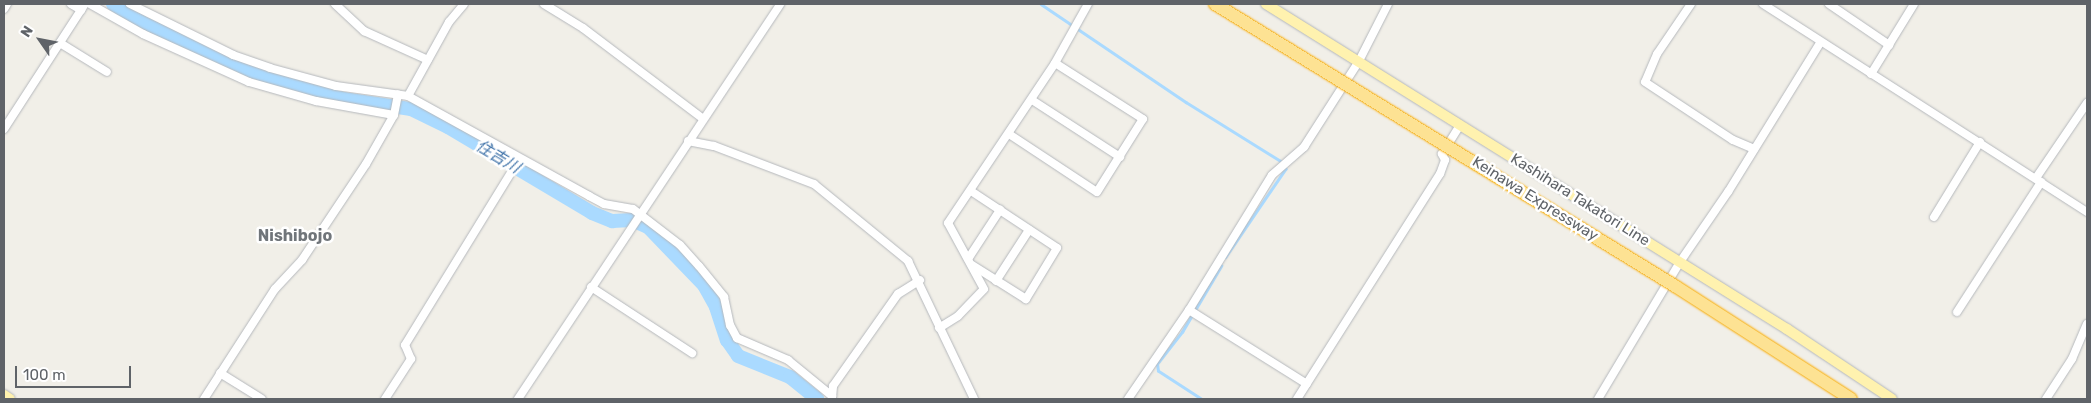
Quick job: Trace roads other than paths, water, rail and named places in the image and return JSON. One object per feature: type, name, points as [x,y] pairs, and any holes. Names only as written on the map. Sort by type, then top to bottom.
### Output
[{"type":"highway","name":"Keinawa Expressway","points":[[1215,4],[1667,281],[1851,399]]},
{"type":"main road","name":"Kashihara Takatori Line","points":[[1266,4],[1680,262],[1892,399]]},
{"type":"main road","points":[[4,395],[10,399]]},
{"type":"street","points":[[4,9],[7,4]]},
{"type":"street","points":[[4,129],[83,7],[71,4]]},
{"type":"street","points":[[90,4],[143,34],[249,82],[316,100],[394,115]]},
{"type":"street","points":[[130,4],[233,55],[270,68],[336,86],[408,96],[589,196],[640,214],[680,245],[724,297],[730,325],[737,338],[788,360],[832,398]]},
{"type":"street","points":[[335,4],[364,31],[428,60]]},
{"type":"street","points":[[408,96],[462,4]]},
{"type":"street","points":[[544,4],[583,28],[702,118]]},
{"type":"street","points":[[518,399],[702,118],[780,4]]},
{"type":"street","points":[[940,328],[958,316],[984,289],[948,223],[1056,63],[1074,26],[1088,4]]},
{"type":"street","points":[[1128,399],[1192,312],[1272,175],[1304,147],[1359,61],[1388,4]]},
{"type":"street","points":[[1691,4],[1657,54],[1645,82],[1733,140],[1754,149]]},
{"type":"street","points":[[1763,4],[2087,212]]},
{"type":"street","points":[[1829,4],[1889,45]]},
{"type":"street","points":[[1871,74],[1914,4]]},
{"type":"street","points":[[1598,399],[1680,262],[1754,149],[1820,42]]},
{"type":"street","points":[[60,43],[107,72]]},
{"type":"street","points":[[1009,134],[1097,192],[1143,119],[1056,63]]},
{"type":"street","points":[[204,399],[275,289],[302,260],[394,115],[398,94]]},
{"type":"street","points":[[1032,100],[1120,157]]},
{"type":"street","points":[[1956,312],[2087,103]]},
{"type":"street","points":[[1297,399],[1440,174],[1445,160],[1442,154],[1460,125]]},
{"type":"street","points":[[688,141],[714,146],[814,184],[908,261],[920,280],[940,328],[974,399]]},
{"type":"street","points":[[1934,217],[1980,142]]},
{"type":"street","points":[[385,399],[411,359],[405,344],[511,173]]},
{"type":"street","points":[[969,262],[1026,299],[1057,248],[971,191]]},
{"type":"street","points":[[969,262],[1000,210]]},
{"type":"street","points":[[996,281],[1029,230]]},
{"type":"street","points":[[832,398],[833,386],[898,294],[920,280]]},
{"type":"street","points":[[591,287],[692,353]]},
{"type":"street","points":[[1192,312],[1307,384]]},
{"type":"street","points":[[2046,399],[2072,359],[2087,324]]},
{"type":"street","points":[[220,373],[262,399]]},
{"type":"waterway","name":"住吉川","points":[[113,4],[145,24],[261,76],[344,99],[411,109],[448,127],[592,213],[612,221],[632,220],[648,227],[704,285],[716,307],[727,340],[738,356],[790,377],[817,399]]},
{"type":"waterway","points":[[1041,4],[1186,102],[1284,163],[1286,169],[1226,257]]},
{"type":"waterway","points":[[1201,399],[1158,371],[1157,364],[1182,332],[1221,266]]},
{"type":"district","name":"Nishibojo","points":[[295,236]]}]
